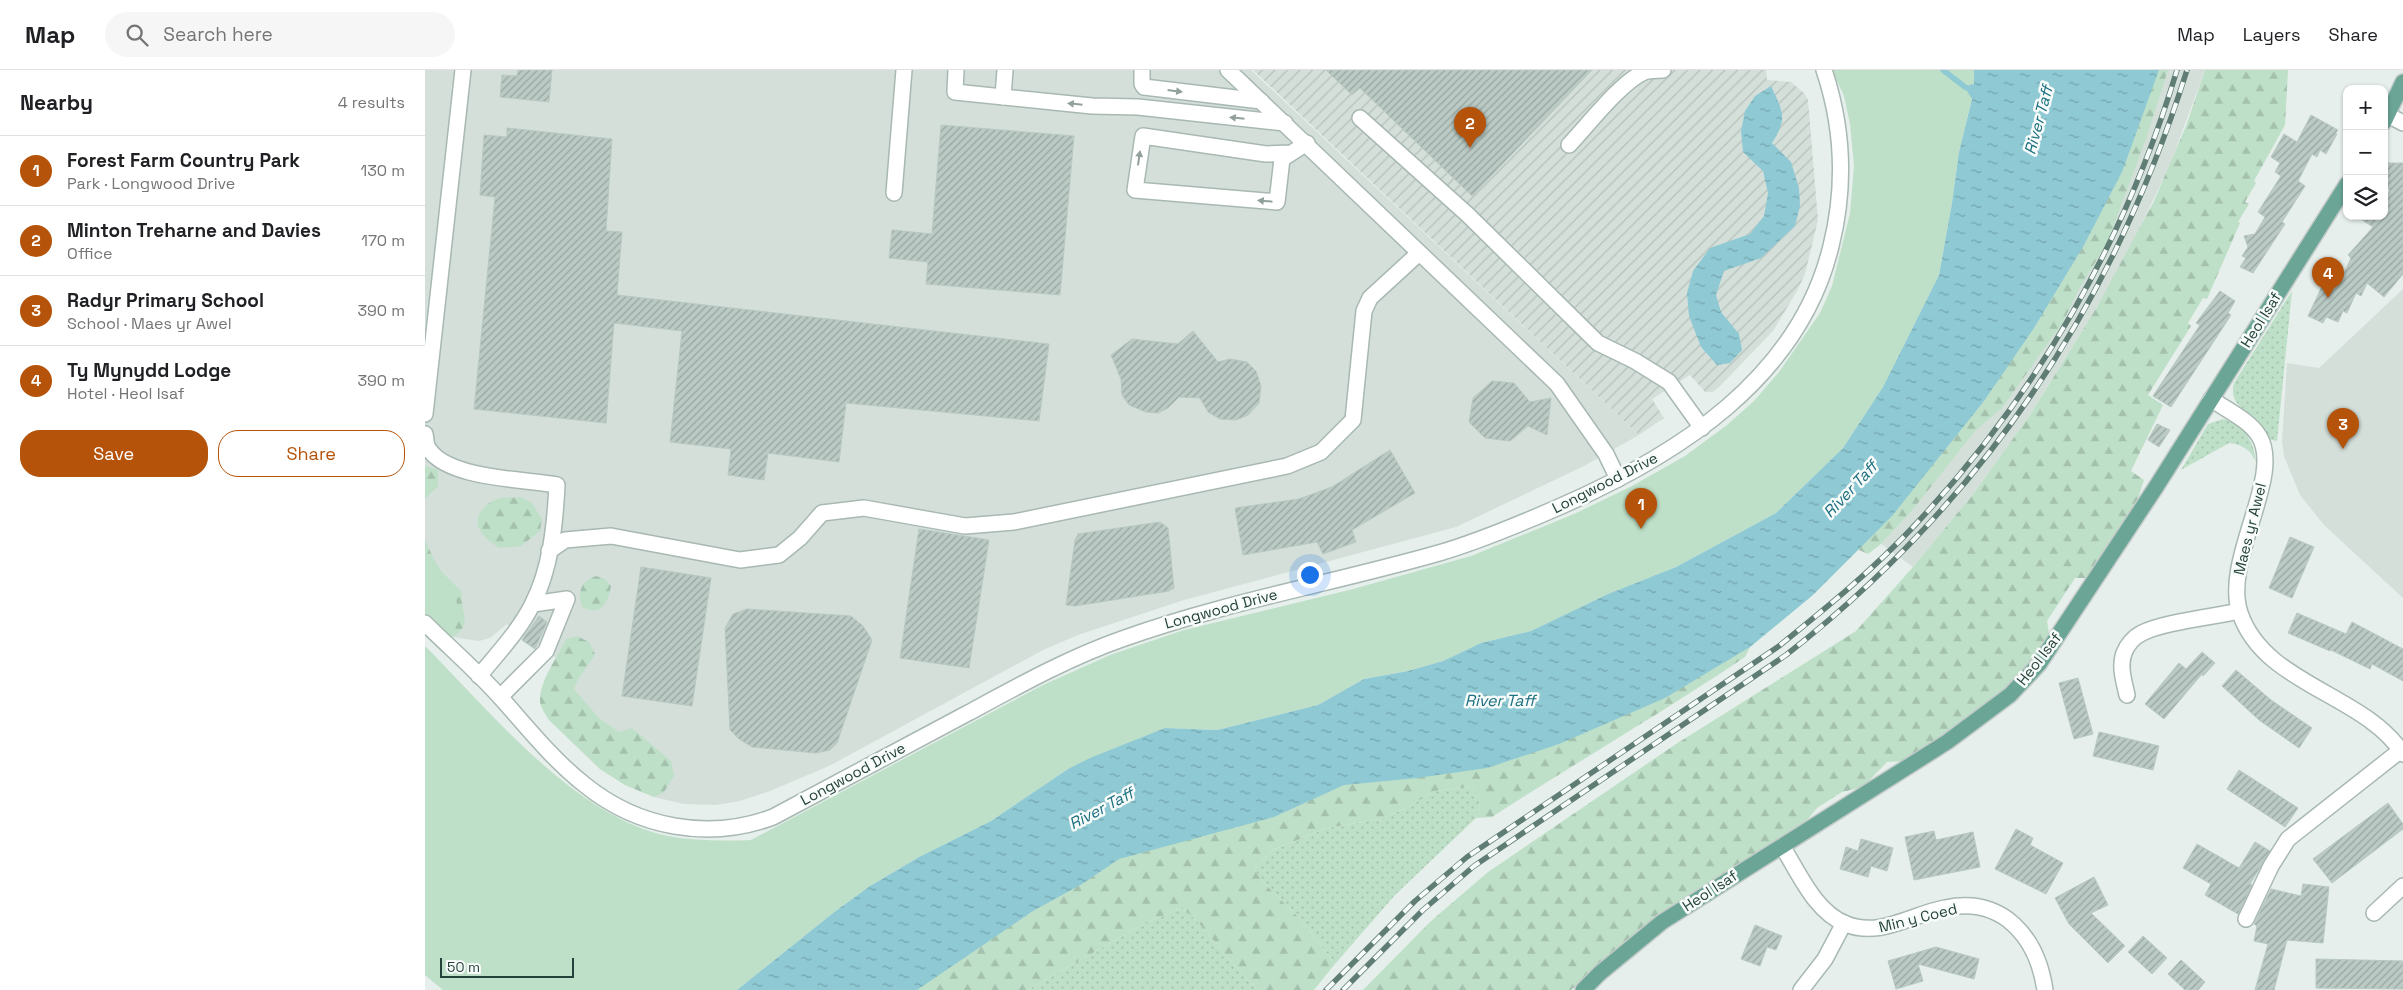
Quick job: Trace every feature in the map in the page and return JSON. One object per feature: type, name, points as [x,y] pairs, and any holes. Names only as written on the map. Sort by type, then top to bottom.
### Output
[{"type":"main road","points":[[2388,115],[2403,82]]},
{"type":"main road","name":"Heol Isaf","points":[[1583,990],[1607,967],[1662,922],[1963,732],[2011,695],[2029,677],[2086,596],[2343,190]]},
{"type":"street","points":[[425,414],[463,70]]},
{"type":"street","points":[[895,194],[904,70]]},
{"type":"street","points":[[956,70],[955,92],[1092,106],[1138,107],[1285,123]]},
{"type":"street","points":[[1003,98],[1005,70]]},
{"type":"street","points":[[1142,70],[1142,84],[1145,87],[1261,101]]},
{"type":"street","points":[[1228,70],[1307,143],[1557,384],[1606,454],[1618,479]]},
{"type":"street","points":[[1569,145],[1616,95],[1638,75],[1646,70],[1663,70]]},
{"type":"street","name":"Longwood Drive","points":[[425,624],[500,696],[523,725],[585,785],[623,809],[669,826],[718,830],[751,826],[773,817],[1043,673],[1099,647],[1165,624],[1442,552],[1534,518],[1618,479],[1702,428],[1733,404],[1768,366],[1799,323],[1825,272],[1838,210],[1841,157],[1837,116],[1824,70]]},
{"type":"street","points":[[1360,118],[1468,215],[1598,343],[1635,361],[1669,382],[1702,428]]},
{"type":"street","points":[[2388,119],[2403,123]]},
{"type":"street","points":[[1291,153],[1266,154],[1143,136],[1135,190],[1277,202],[1283,159],[1307,143]]},
{"type":"street","points":[[549,552],[565,540],[611,536],[740,560],[779,556],[800,538],[823,513],[864,508],[965,526],[1014,522],[1287,466],[1321,452],[1353,420],[1364,311],[1370,298],[1419,253]]},
{"type":"street","name":"Maes yr Awel","points":[[2211,399],[2251,427],[2259,437],[2263,448],[2263,476],[2239,568],[2236,590],[2239,611],[2246,628],[2260,647],[2309,684],[2385,732],[2402,752]]},
{"type":"street","points":[[425,434],[427,446],[444,463],[466,473],[557,484],[556,513],[546,572],[533,604],[505,646],[479,676]]},
{"type":"street","points":[[500,696],[546,651],[567,599],[533,604]]},
{"type":"street","points":[[2127,695],[2121,672],[2124,654],[2131,642],[2141,634],[2155,629],[2239,611]]},
{"type":"street","points":[[2246,919],[2271,866],[2288,839],[2402,752]]},
{"type":"street","name":"Min y Coed","points":[[1782,846],[1821,908],[1844,924],[1871,929],[1945,908],[1966,906],[1998,913],[2014,923],[2026,937],[2038,959],[2045,990]]},
{"type":"street","points":[[2374,913],[2403,886]]},
{"type":"street","points":[[1801,990],[1825,959],[1844,924]]},
{"type":"shaded area","points":[[425,70],[1251,70],[1639,435],[1584,466],[1456,527],[1184,600],[1078,635],[1043,650],[829,766],[770,791],[740,801],[716,805],[684,804],[654,797],[625,785],[600,769],[549,720],[540,703],[543,688],[557,659],[538,645],[535,649],[522,640],[524,637],[507,624],[490,638],[479,641],[452,637],[459,619],[425,551]]},
{"type":"shaded area","points":[[1253,70],[1766,70],[1767,80],[1791,82],[1804,93],[1808,100],[1818,220],[1805,274],[1773,331],[1720,386],[1713,392],[1705,392],[1690,375],[1652,399],[1664,418],[1639,435]]},
{"type":"shaded area","points":[[2165,70],[2205,70],[2169,167],[2130,248],[2097,307],[2032,412],[1974,493],[1913,567],[1881,544],[1911,512]]},
{"type":"shaded area","points":[[2403,289],[2403,598],[2324,525],[2300,495],[2284,456],[2282,441],[2287,363],[2319,368]]},
{"type":"green space","points":[[1832,70],[1974,70],[1975,76],[1972,98],[1959,152],[1939,275],[1883,387],[1843,448],[1776,513],[1676,567],[1608,594],[1531,631],[1481,643],[1443,661],[1408,671],[1364,679],[1318,705],[1217,730],[1165,728],[1068,769],[991,821],[919,857],[870,886],[833,913],[737,990],[443,990],[425,975],[425,646],[506,730],[536,758],[567,785],[600,807],[634,825],[668,836],[709,840],[751,840],[1043,685],[1110,655],[1184,630],[1353,589],[1471,556],[1574,514],[1632,486],[1685,456],[1727,425],[1754,401],[1779,372],[1820,313],[1832,286],[1850,213],[1854,166],[1850,124],[1844,96]]},
{"type":"green space","points":[[2153,70],[2168,70],[2146,139],[2108,241],[2079,289],[2063,322],[2002,408],[1975,431],[1911,512],[1881,544],[1868,554],[1852,547]]},
{"type":"green space","points":[[2205,70],[2288,70],[2285,125],[2254,181],[2256,183],[2245,202],[2249,204],[2238,222],[2240,223],[2207,299],[2203,298],[2188,323],[2191,326],[2148,395],[2163,405],[2131,471],[2144,480],[2137,501],[2090,578],[2075,578],[2047,621],[2050,640],[2034,663],[2002,696],[1907,761],[1887,762],[1863,787],[1842,792],[1817,808],[1802,826],[1699,888],[1653,920],[1571,990],[1363,990],[1431,921],[1488,872],[1676,744],[1856,631],[1913,567],[1974,493],[2032,412],[2097,307],[2154,201],[2186,126]]},
{"type":"green space","points":[[2292,291],[2277,441],[2268,439],[2256,421],[2235,400],[2233,390],[2234,383]]},
{"type":"green space","points":[[2223,419],[2237,425],[2247,434],[2253,447],[2256,462],[2245,448],[2229,443],[2181,470],[2208,424]]},
{"type":"green space","points":[[425,466],[438,470],[438,486],[425,499]]},
{"type":"green space","points":[[521,497],[532,503],[542,519],[540,531],[521,546],[499,548],[481,532],[477,522],[478,517],[484,507],[490,502],[503,498]]},
{"type":"green space","points":[[425,539],[433,558],[442,572],[462,592],[465,617],[463,628],[452,637],[425,617]]},
{"type":"green space","points":[[425,551],[456,598],[459,619],[452,637],[425,610]]},
{"type":"green space","points":[[596,576],[605,579],[611,586],[610,592],[603,607],[589,610],[582,607],[580,592],[587,581]]},
{"type":"green space","points":[[577,636],[589,642],[595,654],[574,689],[599,718],[619,732],[632,728],[671,761],[674,776],[664,792],[654,797],[625,785],[600,769],[549,720],[541,707],[541,694],[546,678],[566,639]]},
{"type":"green space","points":[[1736,646],[1750,647],[1745,657],[1492,817],[1476,818],[1482,797],[1470,787],[1434,791],[1410,806],[1380,819],[1327,828],[1273,850],[1254,869],[1261,880],[1302,921],[1335,964],[1314,990],[1258,990],[1182,907],[1142,925],[1027,990],[869,990],[1098,859]]},
{"type":"green space","points":[[1470,787],[1482,797],[1476,818],[1395,895],[1335,964],[1302,921],[1261,880],[1254,869],[1273,850],[1327,828],[1380,819],[1410,806],[1434,791]]},
{"type":"green space","points":[[1182,907],[1258,990],[1027,990],[1142,925]]},
{"type":"water","name":"River Taff","points":[[1974,70],[2159,70],[2122,172],[2084,245],[2034,328],[1984,401],[1892,516],[1813,595],[1750,647],[1665,698],[1559,744],[1487,768],[1417,778],[1344,785],[1274,817],[1119,859],[1082,884],[1033,911],[917,990],[737,990],[833,913],[870,886],[919,857],[991,821],[1068,769],[1090,758],[1165,728],[1217,730],[1318,705],[1364,679],[1408,671],[1443,661],[1481,643],[1531,631],[1608,594],[1676,567],[1776,513],[1843,448],[1883,387],[1939,275],[1959,152],[1972,99],[1967,91],[1969,85],[1974,84]]},
{"type":"water","points":[[1771,86],[1782,115],[1780,127],[1772,143],[1791,162],[1799,188],[1800,206],[1795,226],[1761,258],[1724,271],[1716,295],[1721,312],[1739,334],[1742,350],[1730,363],[1717,365],[1701,347],[1689,316],[1687,293],[1693,271],[1710,248],[1750,234],[1764,216],[1768,193],[1763,171],[1743,152],[1741,131],[1745,111],[1755,96]]},
{"type":"building","points":[[518,70],[552,70],[549,102],[500,97],[502,75],[517,76]]},
{"type":"building","points":[[1326,70],[1592,70],[1472,196],[1360,88],[1352,95]]},
{"type":"building","points":[[2311,115],[2338,130],[2335,134],[2337,134],[2326,154],[2320,150],[2317,157],[2312,154],[2298,181],[2305,186],[2282,222],[2285,224],[2253,273],[2240,267],[2246,258],[2242,256],[2248,247],[2244,236],[2255,234],[2265,217],[2258,212],[2281,176],[2275,172],[2280,163],[2271,157],[2284,134],[2297,142]]},
{"type":"building","points":[[941,125],[1074,136],[1060,295],[926,284],[928,262],[889,258],[892,230],[932,234]]},
{"type":"building","points":[[507,128],[612,139],[606,231],[622,232],[617,295],[1049,344],[1039,421],[846,403],[839,462],[768,453],[764,480],[728,475],[731,449],[670,442],[682,331],[614,323],[606,423],[474,409],[495,197],[480,195],[484,135],[507,137]]},
{"type":"building","points":[[2388,163],[2403,163],[2403,274],[2384,297],[2367,283],[2361,296],[2356,293],[2347,313],[2343,311],[2338,322],[2326,317],[2323,323],[2308,316],[2325,280],[2338,286],[2351,258],[2348,255],[2373,227],[2362,220],[2388,220],[2388,193],[2390,190],[2388,189]]},
{"type":"building","points":[[2220,291],[2235,301],[2228,313],[2231,315],[2171,407],[2153,396],[2200,325],[2196,323]]},
{"type":"building","points":[[1193,331],[1218,362],[1230,359],[1247,362],[1256,371],[1261,386],[1259,403],[1248,415],[1236,420],[1220,419],[1208,412],[1200,398],[1179,397],[1168,408],[1158,413],[1146,412],[1129,405],[1122,395],[1121,379],[1111,355],[1132,339],[1178,344]]},
{"type":"building","points":[[1492,381],[1514,383],[1530,402],[1551,398],[1547,435],[1528,426],[1510,441],[1485,438],[1469,422],[1473,398]]},
{"type":"building","points":[[2157,424],[2170,430],[2159,447],[2148,440]]},
{"type":"building","points":[[1390,450],[1415,493],[1352,530],[1356,542],[1323,554],[1317,542],[1243,555],[1235,508],[1299,499],[1332,487]]},
{"type":"building","points":[[1160,522],[1168,528],[1174,588],[1169,591],[1075,606],[1066,605],[1075,540],[1078,534]]},
{"type":"building","points":[[919,529],[989,540],[969,668],[900,658]]},
{"type":"building","points":[[2290,537],[2314,547],[2292,598],[2269,588]]},
{"type":"building","points":[[641,567],[711,578],[692,706],[622,696]]},
{"type":"building","points":[[747,609],[851,616],[863,626],[872,640],[837,743],[830,750],[816,753],[752,747],[739,739],[730,730],[725,628],[733,614]]},
{"type":"building","points":[[2297,613],[2346,634],[2352,622],[2403,649],[2403,681],[2372,664],[2370,669],[2331,650],[2288,633]]},
{"type":"building","points":[[539,616],[547,622],[535,649],[522,640]]},
{"type":"building","points":[[2202,652],[2215,663],[2203,676],[2202,674],[2164,719],[2145,704],[2179,663],[2186,669]]},
{"type":"building","points":[[2236,670],[2271,700],[2312,728],[2299,748],[2259,720],[2222,686]]},
{"type":"building","points":[[2078,678],[2093,734],[2074,739],[2059,683]]},
{"type":"building","points":[[2099,732],[2159,746],[2153,770],[2093,756]]},
{"type":"building","points":[[2239,770],[2298,808],[2285,827],[2227,789]]},
{"type":"building","points":[[2388,803],[2403,824],[2403,829],[2332,883],[2313,859]]},
{"type":"building","points":[[2016,829],[2033,838],[2030,845],[2063,863],[2046,894],[1995,869]]},
{"type":"building","points":[[1934,831],[1936,840],[1973,832],[1980,867],[1914,880],[1905,837]]},
{"type":"building","points":[[1861,839],[1893,848],[1887,871],[1871,866],[1868,877],[1840,869],[1846,847],[1858,851]]},
{"type":"building","points":[[2255,842],[2270,851],[2250,884],[2252,885],[2238,914],[2205,895],[2211,884],[2183,868],[2197,844],[2239,868]]},
{"type":"building","points":[[2094,877],[2108,905],[2091,913],[2125,946],[2108,963],[2069,924],[2055,898]]},
{"type":"building","points":[[2303,884],[2329,887],[2323,943],[2287,940],[2274,990],[2255,990],[2268,944],[2254,941],[2257,926],[2254,924],[2271,889],[2301,896]]},
{"type":"building","points":[[1755,925],[1782,936],[1776,950],[1767,947],[1760,966],[1741,959]]},
{"type":"building","points":[[2143,936],[2167,958],[2152,974],[2128,952]]},
{"type":"building","points":[[1936,947],[1979,959],[1974,979],[1918,964],[1923,981],[1896,989],[1888,961]]},
{"type":"building","points":[[2316,959],[2403,961],[2403,989],[2316,988]]},
{"type":"building","points":[[2181,960],[2205,982],[2198,990],[2185,990],[2168,974]]},
{"type":"waterway","points":[[1943,70],[1965,87],[1974,91]]},
{"type":"railway","points":[[1326,990],[1415,901],[1467,857],[1779,646],[1866,573],[1915,525],[1959,475],[2000,423],[2038,369],[2072,313],[2104,255],[2132,195],[2156,133],[2177,70]]},
{"type":"railway","points":[[1343,990],[1423,910],[1474,866],[1786,655],[1856,596],[1921,533],[1979,465],[2032,394],[2079,319],[2121,240],[2157,157],[2187,70]]},
{"type":"place","name":"Minton Treharne and Davies","points":[[1470,148]]},
{"type":"place","name":"Ty Mynydd Lodge","points":[[2328,298]]},
{"type":"place","name":"Radyr Primary School","points":[[2343,449]]},
{"type":"place","name":"Forest Farm Country Park","points":[[1641,529]]}]
